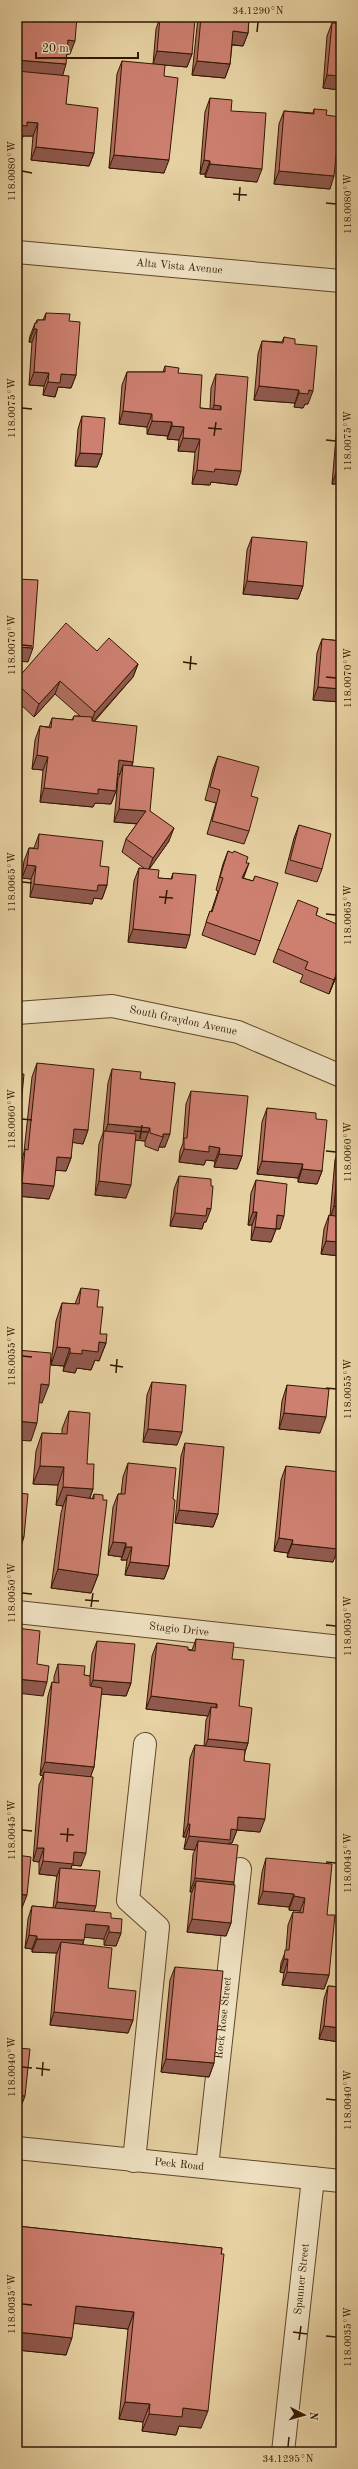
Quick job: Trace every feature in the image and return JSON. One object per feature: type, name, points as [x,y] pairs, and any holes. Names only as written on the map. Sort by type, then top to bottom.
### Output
[{"type":"street","name":"Alta Vista Avenue","points":[[17,252],[341,281]]},
{"type":"street","name":"South Graydon Avenue","points":[[17,1013],[112,1006],[238,1032],[341,1076]]},
{"type":"street","name":"Stagio Drive","points":[[17,1612],[341,1647]]},
{"type":"street","points":[[134,2161],[158,1927],[128,1900],[145,1744]]},
{"type":"street","name":"Rock Rose Street","points":[[207,2167],[240,1870]]},
{"type":"street","name":"Peck Road","points":[[17,2148],[341,2181]]},
{"type":"street","name":"Spanner Street","points":[[283,2452],[313,2178]]},
{"type":"building","points":[[17,17],[77,17],[75,41],[68,40],[66,64],[17,60]]},
{"type":"building","points":[[160,17],[195,19],[192,54],[157,51]]},
{"type":"building","points":[[201,17],[249,17],[248,33],[233,31],[230,64],[197,61]]},
{"type":"building","points":[[332,23],[341,23],[341,76],[327,75]]},
{"type":"building","points":[[122,61],[165,65],[164,76],[178,78],[169,160],[114,155]]},
{"type":"building","points":[[17,71],[69,76],[66,104],[98,108],[94,153],[36,147],[38,123],[27,122],[27,126],[17,125]]},
{"type":"building","points":[[210,98],[232,100],[231,111],[266,113],[262,169],[210,164],[210,161],[204,160]]},
{"type":"building","points":[[314,109],[327,110],[326,115],[340,117],[334,176],[279,171],[284,111],[314,114]]},
{"type":"building","points":[[46,313],[70,314],[69,321],[80,322],[76,375],[61,374],[60,383],[48,382],[49,373],[34,372],[37,329],[34,329],[35,323],[37,323],[37,320],[45,320]]},
{"type":"building","points":[[284,337],[295,339],[295,344],[317,346],[313,391],[309,390],[308,394],[299,393],[299,390],[259,386],[262,341],[283,343]]},
{"type":"building","points":[[165,366],[179,368],[178,373],[202,375],[200,408],[221,410],[221,406],[214,405],[216,374],[248,377],[241,471],[215,469],[214,472],[197,470],[200,439],[183,438],[184,427],[172,426],[172,422],[152,421],[152,414],[123,411],[127,372],[165,372]]},
{"type":"building","points":[[82,416],[105,418],[102,454],[80,453]]},
{"type":"building","points":[[341,425],[341,471],[337,470]]},
{"type":"building","points":[[252,537],[307,542],[303,586],[247,581]]},
{"type":"building","points":[[17,579],[38,580],[33,648],[17,647]]},
{"type":"building","points":[[66,623],[97,651],[109,638],[138,664],[95,712],[60,681],[39,704],[17,684],[17,679]]},
{"type":"building","points":[[322,639],[341,641],[341,689],[318,687]]},
{"type":"building","points":[[74,716],[92,717],[92,721],[137,726],[133,762],[119,760],[116,791],[98,789],[98,794],[44,788],[48,757],[37,755],[40,726],[51,728],[52,718],[73,720]]},
{"type":"building","points":[[218,756],[259,767],[251,796],[258,798],[249,831],[212,821],[220,790],[210,787]]},
{"type":"building","points":[[123,765],[154,768],[150,811],[174,828],[153,858],[126,839],[146,811],[119,809]]},
{"type":"building","points":[[299,825],[331,834],[322,869],[290,860]]},
{"type":"building","points":[[39,834],[103,841],[100,866],[109,867],[107,885],[98,885],[97,891],[34,884],[36,866],[27,865],[29,848],[38,849]]},
{"type":"building","points":[[228,851],[233,853],[234,851],[248,857],[246,863],[249,863],[242,878],[253,881],[255,876],[278,883],[260,941],[206,922],[210,911],[212,912],[223,878],[220,877]]},
{"type":"building","points":[[139,868],[159,870],[158,878],[172,879],[173,873],[196,875],[190,935],[133,929]]},
{"type":"building","points":[[298,900],[318,908],[316,915],[341,926],[341,963],[334,980],[305,969],[308,962],[278,949]]},
{"type":"building","points":[[37,1063],[94,1069],[88,1130],[74,1129],[71,1158],[57,1157],[54,1186],[22,1183],[25,1149],[28,1150]]},
{"type":"building","points":[[112,1069],[141,1072],[140,1079],[175,1083],[170,1134],[163,1134],[163,1137],[150,1133],[150,1128],[108,1124]]},
{"type":"building","points":[[17,1074],[24,1074],[17,1148]]},
{"type":"building","points":[[191,1091],[248,1096],[242,1156],[219,1154],[220,1148],[209,1146],[209,1152],[184,1149],[184,1138],[187,1138]]},
{"type":"building","points":[[267,1108],[316,1113],[316,1119],[327,1120],[322,1171],[302,1169],[303,1164],[262,1161]]},
{"type":"building","points":[[104,1131],[136,1134],[131,1185],[99,1181]]},
{"type":"building","points":[[340,1146],[341,1147],[341,1207],[334,1206]]},
{"type":"building","points":[[179,1176],[211,1179],[211,1186],[213,1186],[211,1209],[207,1208],[206,1216],[175,1213]]},
{"type":"building","points":[[256,1180],[287,1184],[284,1216],[277,1215],[276,1229],[255,1227],[257,1212],[253,1212]]},
{"type":"building","points":[[329,1215],[341,1217],[341,1242],[326,1241]]},
{"type":"building","points":[[81,1288],[99,1290],[97,1307],[103,1307],[100,1334],[107,1334],[106,1343],[99,1342],[98,1352],[82,1350],[82,1354],[70,1353],[70,1348],[57,1347],[62,1303],[79,1304]]},
{"type":"building","points":[[17,1350],[51,1353],[49,1385],[41,1384],[37,1423],[17,1421]]},
{"type":"building","points":[[152,1382],[186,1385],[182,1432],[148,1429]]},
{"type":"building","points":[[287,1385],[329,1389],[326,1417],[284,1413]]},
{"type":"building","points":[[69,1411],[90,1413],[87,1464],[94,1464],[93,1489],[63,1487],[64,1467],[40,1466],[42,1433],[67,1434]]},
{"type":"building","points":[[185,1443],[224,1447],[218,1514],[179,1510]]},
{"type":"building","points":[[128,1463],[176,1468],[173,1499],[175,1500],[169,1566],[130,1562],[132,1547],[126,1547],[126,1543],[113,1542],[118,1494],[125,1494]]},
{"type":"building","points":[[286,1466],[341,1472],[341,1516],[338,1549],[292,1544],[293,1540],[279,1538]]},
{"type":"building","points":[[17,1493],[28,1494],[24,1537],[18,1537],[17,1544]]},
{"type":"building","points":[[94,1494],[103,1495],[103,1500],[107,1500],[98,1575],[58,1569],[67,1495],[94,1499]]},
{"type":"building","points":[[17,1628],[40,1631],[37,1664],[49,1666],[47,1682],[17,1679]]},
{"type":"building","points":[[196,1639],[234,1643],[232,1659],[244,1660],[239,1706],[252,1708],[248,1743],[208,1739],[211,1707],[217,1708],[217,1704],[151,1696],[157,1643],[188,1647],[188,1650],[195,1651]]},
{"type":"building","points":[[97,1641],[135,1644],[131,1683],[93,1680]]},
{"type":"building","points":[[58,1664],[85,1666],[84,1675],[90,1676],[90,1686],[102,1688],[94,1767],[45,1762],[52,1682],[59,1683]]},
{"type":"building","points":[[17,1702],[19,1702],[17,1718]]},
{"type":"building","points":[[195,1745],[245,1750],[244,1761],[270,1764],[265,1819],[238,1817],[237,1830],[231,1829],[230,1840],[189,1836],[190,1824],[188,1824]]},
{"type":"building","points":[[44,1772],[93,1777],[86,1853],[74,1852],[73,1864],[43,1861],[44,1848],[37,1848]]},
{"type":"building","points":[[198,1841],[238,1845],[234,1882],[195,1878]]},
{"type":"building","points":[[17,1855],[31,1857],[27,1895],[17,1894]]},
{"type":"building","points":[[266,1858],[332,1864],[327,1915],[335,1915],[329,1975],[287,1972],[288,1959],[284,1959],[285,1950],[289,1950],[293,1912],[303,1913],[305,1898],[294,1896],[294,1894],[263,1891]]},
{"type":"building","points":[[60,1868],[100,1871],[96,1906],[57,1902]]},
{"type":"building","points":[[196,1881],[235,1885],[231,1923],[192,1919]]},
{"type":"building","points":[[32,1906],[111,1913],[111,1918],[122,1919],[121,1933],[109,1932],[109,1926],[86,1924],[84,1940],[37,1939],[37,1936],[29,1935]]},
{"type":"building","points":[[61,1942],[112,1948],[108,1988],[136,1991],[133,2020],[54,2012]]},
{"type":"building","points":[[175,1967],[223,1971],[214,2063],[166,2059]]},
{"type":"building","points":[[328,1986],[341,1987],[341,2028],[324,2026]]},
{"type":"building","points":[[17,2048],[30,2049],[25,2096],[17,2095]]},
{"type":"building","points":[[17,2226],[222,2248],[221,2254],[224,2254],[208,2411],[183,2408],[182,2417],[149,2414],[150,2404],[125,2402],[134,2312],[76,2306],[72,2338],[17,2332]]}]
